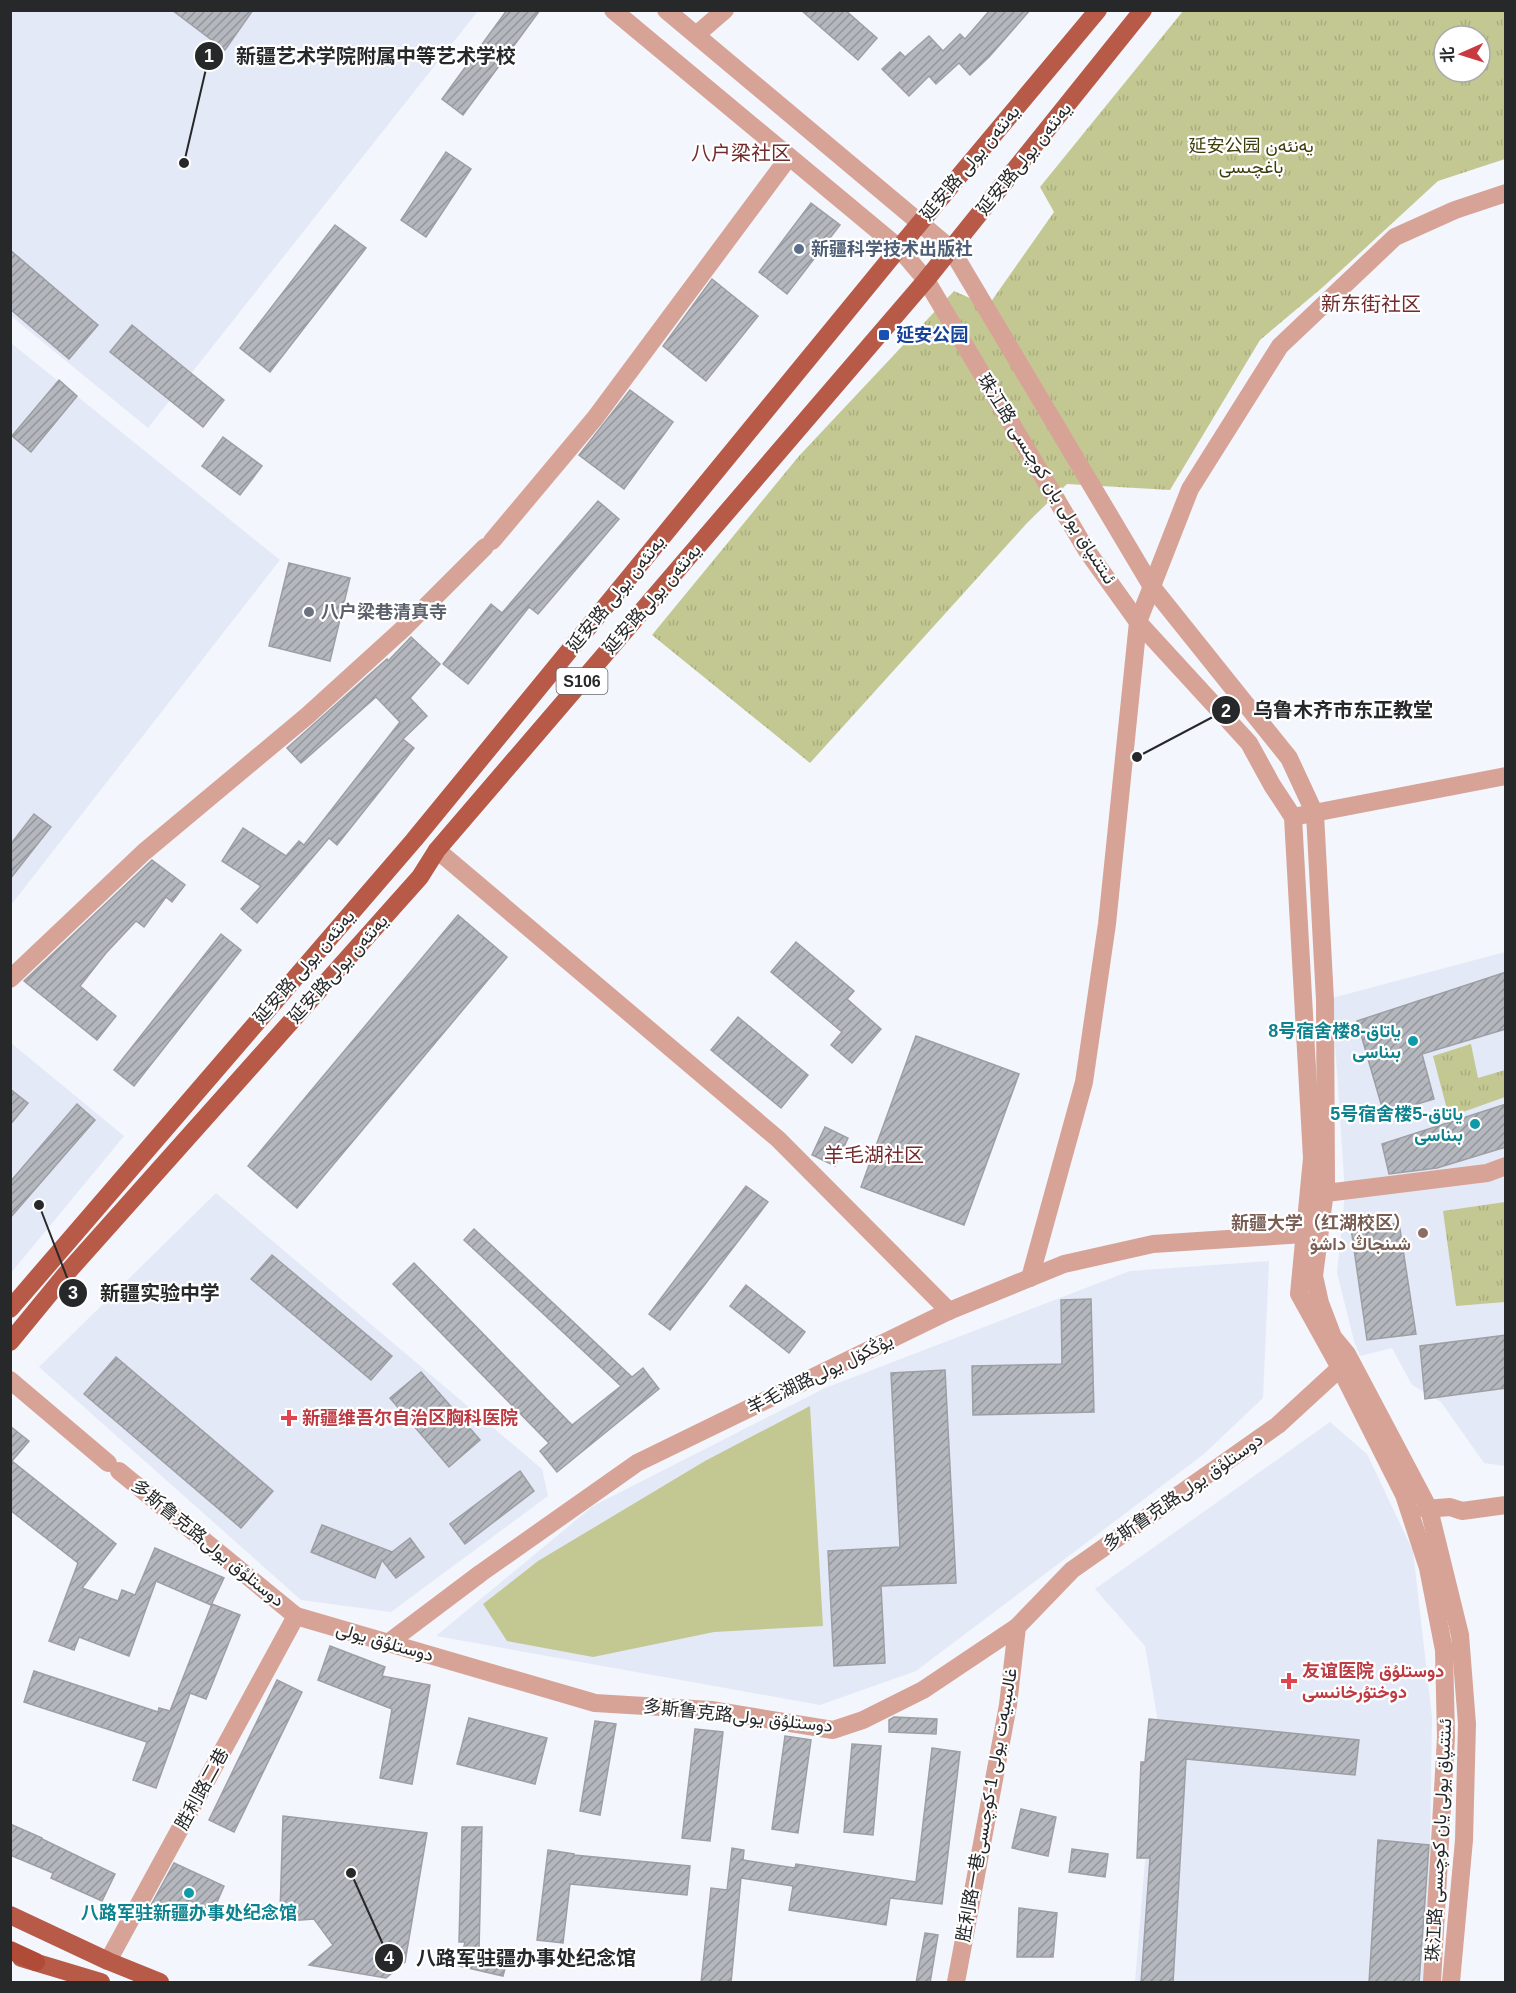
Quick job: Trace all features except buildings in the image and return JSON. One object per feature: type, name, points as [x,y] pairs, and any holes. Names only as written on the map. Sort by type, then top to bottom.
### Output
[{"type":"highway","points":[[10,1950],[36,1962]]},
{"type":"main road","name":"延安路 يەنئەن يولى","points":[[10,1309],[414,840],[898,248],[1098,10]]},
{"type":"main road","name":"延安路يەنئەن يولى","points":[[10,1342],[65,1275],[420,877],[437,850],[926,280],[1143,10]]},
{"type":"main road","points":[[10,1916],[160,1983]]},
{"type":"main road","points":[[10,1955],[101,1983]]},
{"type":"street","name":"珠江路 ئىتتىپاق يولى يان كوچىسى","points":[[613,10],[898,248],[926,280],[1087,551],[1138,622],[1249,743],[1293,817],[1312,1158],[1299,1294],[1344,1361],[1427,1509],[1460,1635],[1467,1724],[1464,1840],[1451,1983]]},
{"type":"street","name":"珠江路 ئىتتىپاق يولى يان كوچىسى","points":[[666,10],[951,249],[1152,586],[1289,758],[1315,814],[1325,1000],[1326,1193],[1314,1276],[1320,1303],[1333,1336],[1404,1495],[1428,1568],[1444,1650],[1446,1737],[1432,1983]]},
{"type":"street","points":[[696,35],[725,10]]},
{"type":"street","points":[[10,979],[144,852],[307,716],[405,627],[488,544],[595,418],[789,157]]},
{"type":"street","points":[[1030,1278],[1084,1082],[1107,924],[1138,622],[1190,489],[1280,346],[1395,237],[1455,210],[1506,193]]},
{"type":"street","points":[[1293,817],[1506,776]]},
{"type":"street","points":[[437,850],[778,1139],[949,1311]]},
{"type":"street","points":[[1326,1193],[1487,1173],[1506,1166]]},
{"type":"street","name":"羊毛湖路يۇڭكۆل يولى","points":[[388,1643],[481,1573],[637,1463],[949,1311],[1064,1264],[1153,1244],[1304,1234]]},
{"type":"street","name":"多斯鲁克路دوستلۇق يولى","points":[[473,1667],[595,1703],[711,1710],[833,1730],[863,1720],[922,1690],[1017,1626],[1072,1570],[1278,1425],[1344,1361]]},
{"type":"street","name":"多斯鲁克路دوستلۇق يولى","points":[[10,1380],[296,1616]]},
{"type":"street","points":[[1427,1509],[1450,1507],[1462,1511],[1506,1505]]},
{"type":"street","name":"دوستلۇق يولى","points":[[296,1616],[473,1667]]},
{"type":"street","name":"胜利路二巷","points":[[108,1961],[296,1616]]},
{"type":"street","name":"胜利路一巷غالىبىيەت يولى 1-كوچىسى","points":[[956,1983],[1008,1705],[1017,1626]]},
{"type":"shaded area","points":[[10,11],[478,11],[148,428],[11,316]]},
{"type":"shaded area","points":[[11,343],[280,560],[11,905]]},
{"type":"shaded area","name":"新疆大学（红湖校区） شىنجاڭ داشۆ","points":[[1505,952],[1505,1466],[1484,1463],[1441,1402],[1412,1385],[1392,1348],[1360,1356],[1354,1341],[1337,1273],[1345,1193],[1332,998]]},
{"type":"shaded area","points":[[11,1043],[124,1136],[11,1273]]},
{"type":"shaded area","name":"新疆维吾尔自治区胸科医院","points":[[216,1193],[542,1469],[548,1496],[391,1612],[301,1600],[39,1367]]},
{"type":"shaded area","points":[[1269,1261],[1263,1398],[1204,1454],[916,1671],[820,1705],[436,1636],[593,1506],[825,1388],[1130,1271]]},
{"type":"shaded area","name":"友谊医院 دوستلۇق دوختۇرخانىسى","points":[[1330,1422],[1367,1454],[1413,1551],[1432,1717],[1428,1982],[1135,1982],[1157,1716],[1145,1646],[1095,1589]]},
{"type":"green space","name":"延安公园 يەنئەن باغچىسى","points":[[1183,11],[1505,11],[1505,159],[1438,181],[1323,287],[1260,340],[1170,490],[1067,484],[1027,523],[810,763],[652,635],[799,456],[954,291],[988,306],[1054,212],[1040,187]]},
{"type":"green space","points":[[1471,1044],[1478,1078],[1505,1070],[1505,1097],[1449,1117],[1433,1056]]},
{"type":"green space","points":[[1505,1202],[1505,1302],[1456,1306],[1443,1211]]},
{"type":"green space","points":[[810,1406],[823,1626],[714,1632],[593,1657],[507,1641],[483,1604],[538,1561],[705,1461]]},
{"type":"place","name":"新疆艺术学院附属中等艺术学校","points":[[184,163]]},
{"type":"place","name":"新疆科学技术出版社","points":[[799,249]]},
{"type":"place","name":"延安公园","points":[[884,335]]},
{"type":"place","name":"八户梁巷清真寺","points":[[309,612]]},
{"type":"place","name":"乌鲁木齐市东正教堂","points":[[1137,757]]},
{"type":"place","name":"8号宿舍楼8-ياتاق بىناسى","points":[[1413,1041]]},
{"type":"place","name":"5号宿舍楼5-ياتاق بىناسى","points":[[1475,1124]]},
{"type":"place","name":"新疆实验中学","points":[[39,1205]]},
{"type":"place","name":"新疆大学（红湖校区） شىنجاڭ داشۆ","points":[[1423,1233]]},
{"type":"place","name":"新疆维吾尔自治区胸科医院","points":[[289,1418]]},
{"type":"place","name":"友谊医院 دوستلۇق دوختۇرخانىسى","points":[[1289,1681]]},
{"type":"place","name":"八路军驻疆办事处纪念馆","points":[[351,1873]]},
{"type":"place","name":"八路军驻新疆办事处纪念馆","points":[[189,1893]]},
{"type":"district","name":"八户梁社区","points":[[741,153]]},
{"type":"district","name":"新东街社区","points":[[1371,304]]},
{"type":"district","name":"羊毛湖社区","points":[[874,1155]]}]
